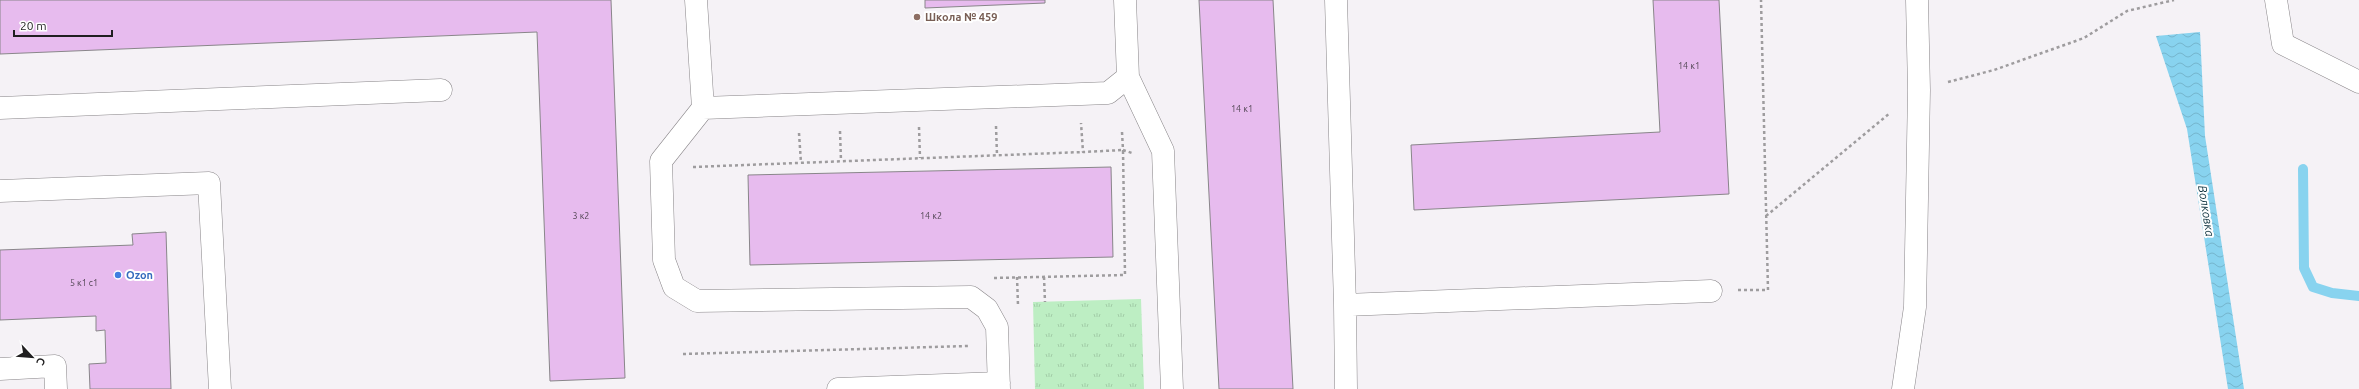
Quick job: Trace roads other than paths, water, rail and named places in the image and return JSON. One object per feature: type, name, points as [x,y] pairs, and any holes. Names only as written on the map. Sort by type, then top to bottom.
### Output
[{"type":"street","points":[[696,0],[703,108],[661,161],[664,260],[674,287],[697,302],[971,297],[987,309],[997,327],[999,386],[838,389]]},
{"type":"street","points":[[1125,0],[1128,77],[1163,151],[1172,389]]},
{"type":"street","points":[[1336,0],[1346,389]]},
{"type":"street","points":[[1903,389],[1915,307],[1919,90],[1917,0]]},
{"type":"street","points":[[2276,0],[2283,44],[2359,82]]},
{"type":"street","points":[[703,108],[1108,93],[1128,77]]},
{"type":"street","points":[[0,108],[441,90]]},
{"type":"street","points":[[0,191],[209,183],[220,389]]},
{"type":"street","points":[[1345,305],[1711,291]]},
{"type":"street","points":[[0,369],[56,366],[56,389]]},
{"type":"water","name":"Волковка","points":[[2200,32],[2205,136],[2244,389],[2228,389],[2187,129],[2156,36]]},
{"type":"waterway","points":[[2303,169],[2304,268],[2313,287],[2332,293],[2359,296]]},
{"type":"place","name":"Школа № 459","points":[[917,17]]},
{"type":"place","name":"Ozon","points":[[118,275]]}]
